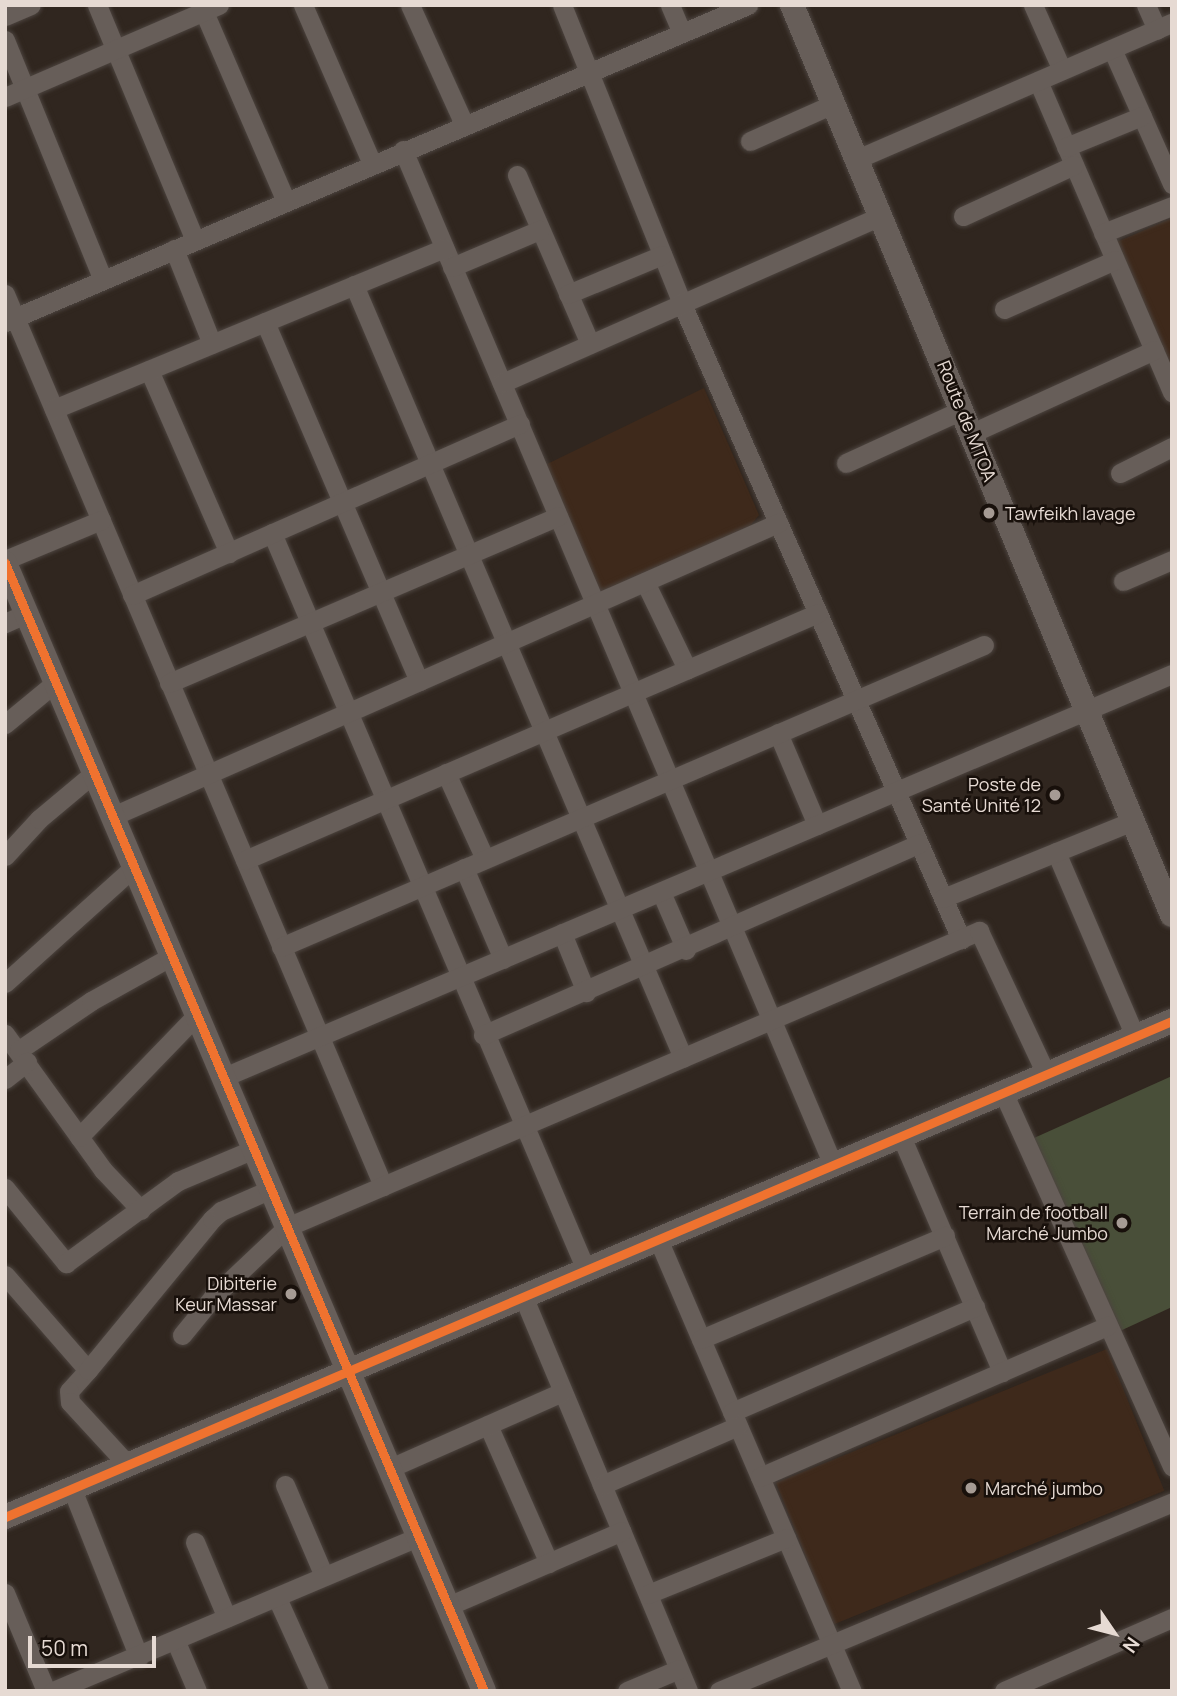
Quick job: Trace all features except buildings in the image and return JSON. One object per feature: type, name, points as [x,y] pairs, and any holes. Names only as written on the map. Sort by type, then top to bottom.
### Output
[{"type":"street","points":[[5,16],[31,5]]},
{"type":"street","points":[[97,5],[195,240]]},
{"type":"street","points":[[303,5],[372,164]]},
{"type":"street","points":[[410,5],[464,124]]},
{"type":"street","points":[[562,5],[682,303],[961,939]]},
{"type":"street","points":[[670,5],[682,33]]},
{"type":"street","points":[[10,320],[748,5]]},
{"type":"street","name":"Route de MTOA","points":[[792,5],[1172,915]]},
{"type":"street","points":[[1033,5],[1062,71]]},
{"type":"street","points":[[857,159],[1164,26],[1146,5]]},
{"type":"street","points":[[5,97],[208,7],[286,201]]},
{"type":"street","points":[[5,40],[103,280]]},
{"type":"street","points":[[1112,49],[1172,184]]},
{"type":"street","points":[[1038,81],[1172,392]]},
{"type":"street","points":[[750,141],[834,104]]},
{"type":"street","points":[[964,216],[1142,116]]},
{"type":"street","points":[[403,150],[670,780],[736,928],[833,1165]]},
{"type":"street","points":[[517,175],[590,344]]},
{"type":"street","points":[[1104,233],[1172,206]]},
{"type":"street","points":[[502,383],[881,216]]},
{"type":"street","points":[[452,267],[539,230]]},
{"type":"street","points":[[54,409],[444,248]]},
{"type":"street","points":[[174,249],[212,344]]},
{"type":"street","points":[[568,294],[662,255]]},
{"type":"street","points":[[1004,309],[1115,260]]},
{"type":"street","points":[[354,285],[683,1058]]},
{"type":"street","points":[[5,294],[10,320],[54,409],[383,1186]]},
{"type":"street","points":[[265,322],[419,681]]},
{"type":"street","points":[[846,463],[967,422],[1154,350]]},
{"type":"street","points":[[149,370],[229,553]]},
{"type":"street","points":[[132,595],[520,425]]},
{"type":"street","points":[[1120,472],[1172,447]]},
{"type":"street","points":[[169,683],[558,516]]},
{"type":"street","points":[[101,520],[5,561],[16,618],[56,682],[484,1691]]},
{"type":"street","points":[[113,816],[778,523]]},
{"type":"street","points":[[272,533],[483,1035],[586,1270]]},
{"type":"street","points":[[1123,581],[1172,560]]},
{"type":"street","points":[[645,582],[687,670]]},
{"type":"street","points":[[245,860],[818,613]]},
{"type":"street","points":[[281,947],[985,645]]},
{"type":"street","points":[[224,1077],[1172,674]]},
{"type":"street","points":[[5,724],[56,682]]},
{"type":"street","points":[[778,733],[817,825]]},
{"type":"street","points":[[5,856],[39,819],[94,773]]},
{"type":"street","points":[[446,773],[485,859]]},
{"type":"street","points":[[943,898],[1133,821]]},
{"type":"street","points":[[483,1035],[645,968],[919,844]]},
{"type":"street","points":[[1056,852],[1135,1036]]},
{"type":"street","points":[[5,983],[135,867]]},
{"type":"street","points":[[464,868],[503,959]]},
{"type":"street","points":[[661,891],[686,950]]},
{"type":"street","points":[[182,1335],[213,1297],[287,1227],[979,931],[1045,1074]]},
{"type":"street","points":[[562,933],[586,992]]},
{"type":"street","points":[[5,1079],[23,1056],[91,1001],[172,956]]},
{"type":"street","points":[[79,1137],[197,1015]]},
{"type":"street","points":[[5,1517],[1172,1021]]},
{"type":"street","points":[[5,1034],[79,1137],[141,1210]]},
{"type":"street","points":[[1003,1092],[1172,1466]]},
{"type":"street","points":[[901,1136],[1002,1371]]},
{"type":"street","points":[[5,1188],[66,1263],[178,1181],[254,1149]]},
{"type":"street","points":[[128,1465],[70,1402],[69,1391],[212,1219],[271,1189]]},
{"type":"street","points":[[701,1339],[945,1236]]},
{"type":"street","points":[[657,1239],[852,1691]]},
{"type":"street","points":[[5,1275],[88,1370]]},
{"type":"street","points":[[523,1296],[688,1691]]},
{"type":"street","points":[[602,1485],[735,1419],[975,1307]]},
{"type":"street","points":[[760,1476],[1108,1326]]},
{"type":"street","points":[[390,1468],[562,1392]]},
{"type":"street","points":[[488,1425],[549,1563]]},
{"type":"street","points":[[285,1485],[324,1576]]},
{"type":"street","points":[[72,1489],[139,1657]]},
{"type":"street","points":[[719,1691],[1172,1502]]},
{"type":"street","points":[[448,1606],[622,1531]]},
{"type":"street","points":[[53,1691],[90,1685],[139,1657],[418,1537]]},
{"type":"street","points":[[648,1594],[786,1538]]},
{"type":"street","points":[[195,1542],[227,1618]]},
{"type":"street","points":[[5,1593],[46,1691]]},
{"type":"street","points":[[277,1598],[318,1691]]},
{"type":"street","points":[[1004,1691],[1171,1619]]},
{"type":"street","points":[[176,1642],[197,1691]]},
{"type":"street","points":[[627,1691],[679,1669]]},
{"type":"shaded area","points":[[1172,218],[1172,372],[1117,242]]},
{"type":"shaded area","points":[[704,388],[759,515],[746,531],[602,596],[545,465]]},
{"type":"shaded area","name":"Marché jumbo","points":[[1107,1349],[1164,1491],[833,1625],[776,1483]]},
{"type":"green space","name":"Terrain de football Marché Jumbo","points":[[1172,1076],[1172,1307],[1120,1331],[1034,1138]]},
{"type":"cycle path","points":[[5,563],[484,1691]]},
{"type":"cycle path","points":[[5,1517],[1172,1021]]},
{"type":"place","name":"Tawfeikh lavage","points":[[989,513]]},
{"type":"place","name":"Poste de Santé Unité 12","points":[[1055,795]]},
{"type":"place","name":"Terrain de football Marché Jumbo","points":[[1122,1223]]},
{"type":"place","name":"Dibiterie Keur Massar","points":[[291,1294]]},
{"type":"place","name":"Marché jumbo","points":[[971,1488]]}]
